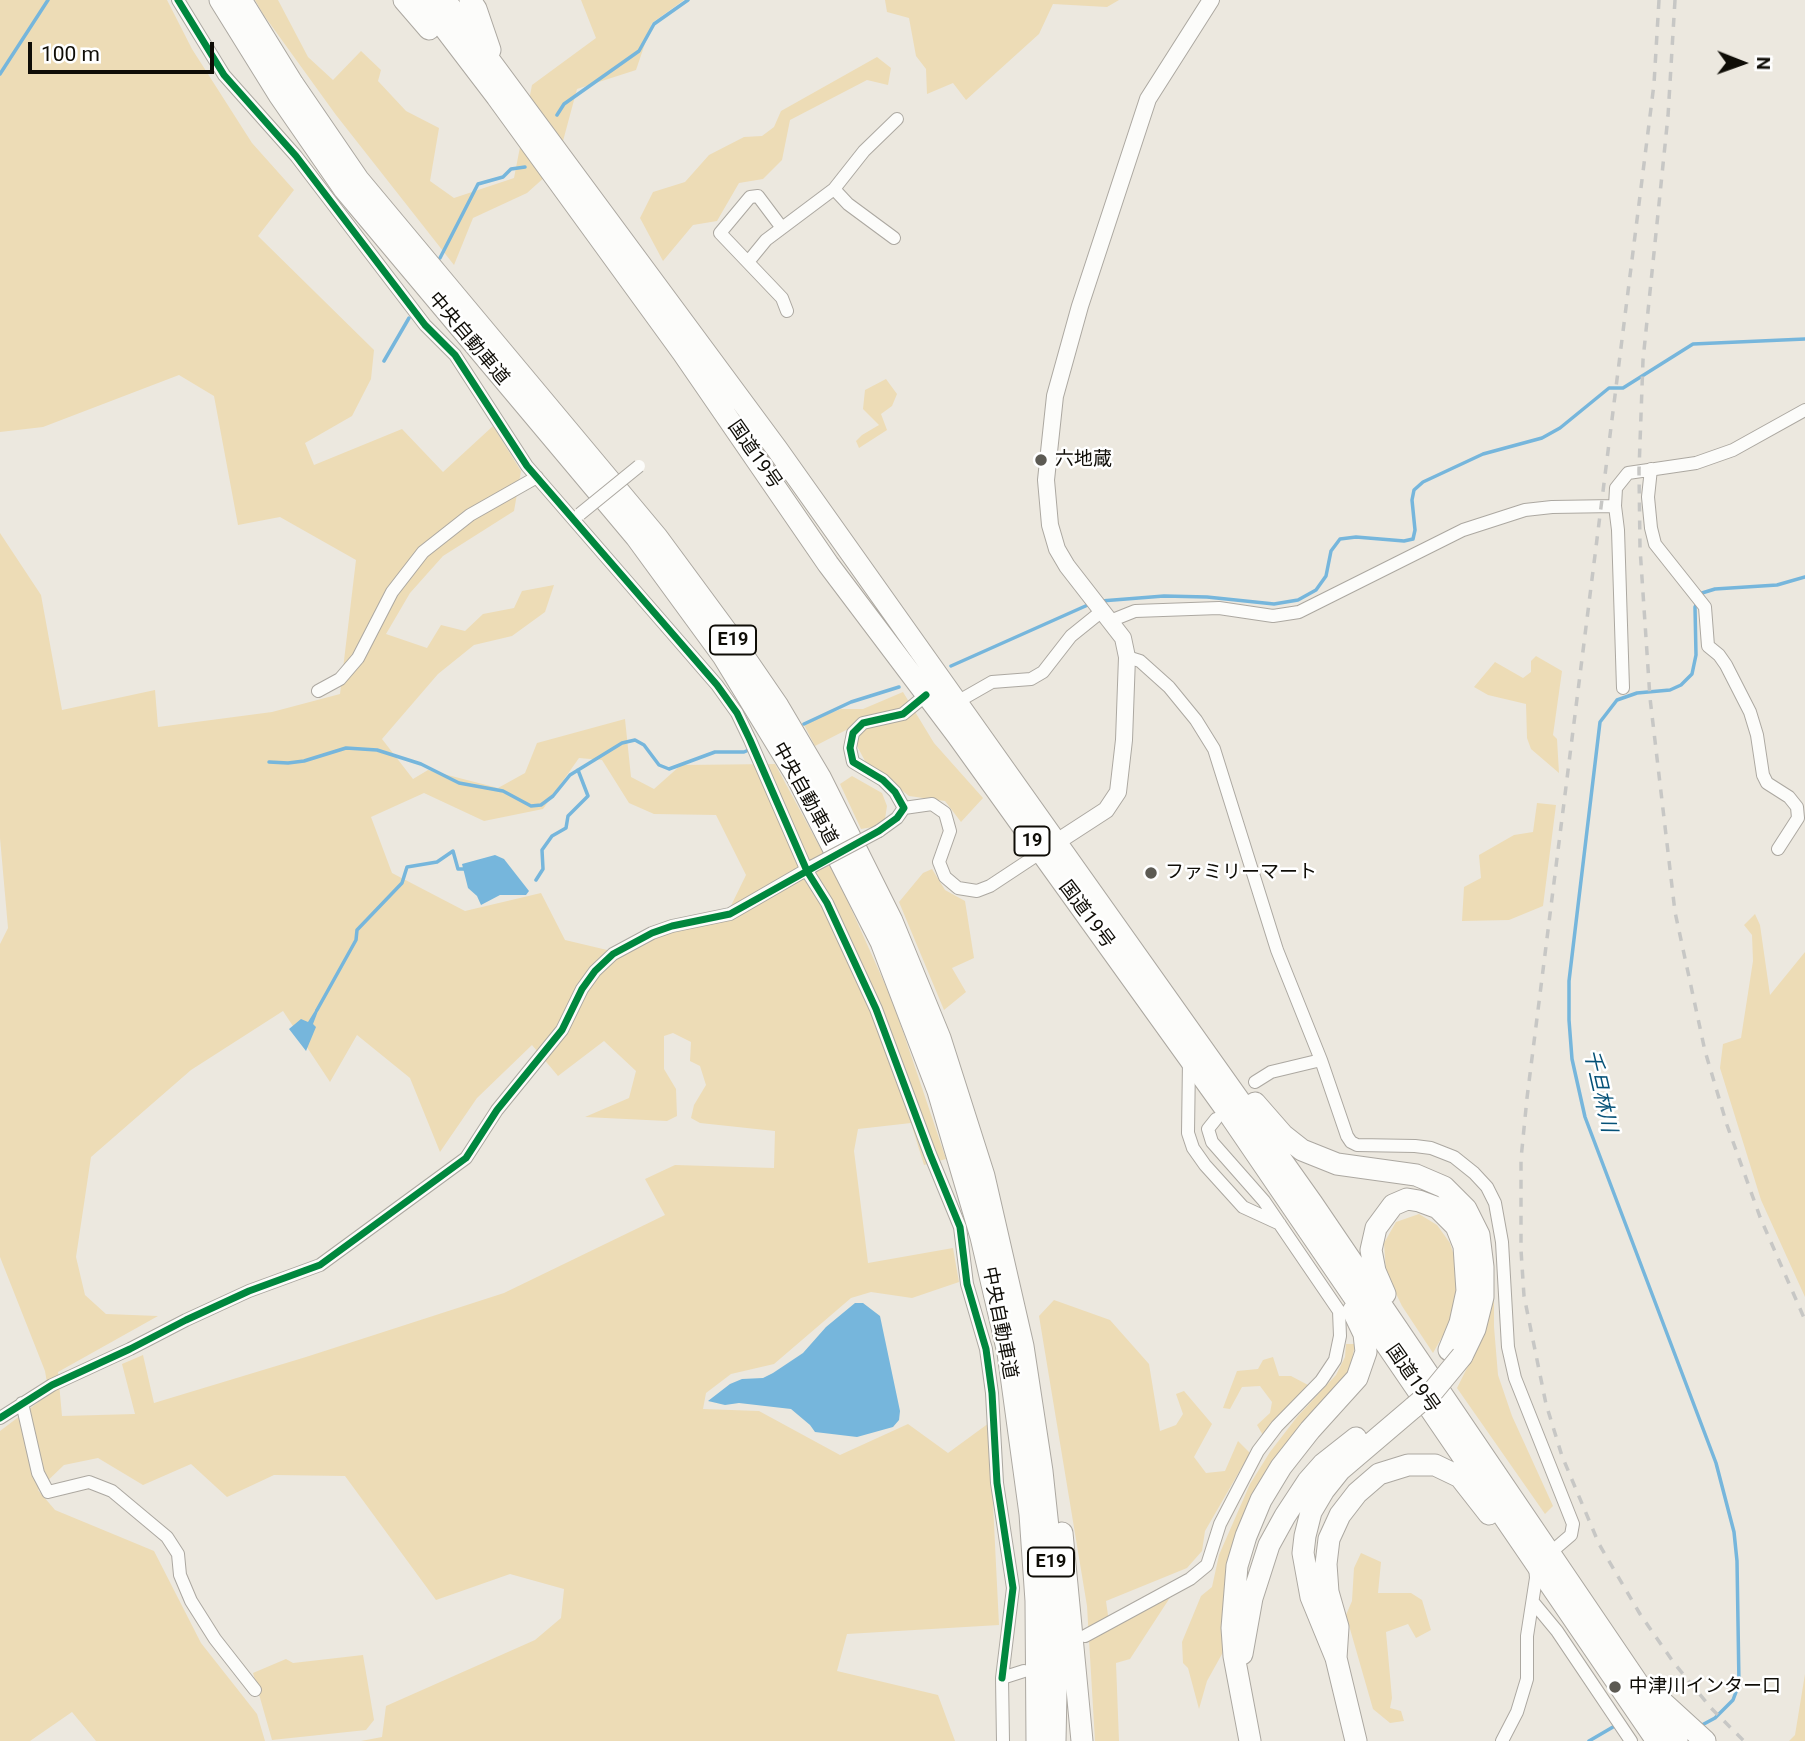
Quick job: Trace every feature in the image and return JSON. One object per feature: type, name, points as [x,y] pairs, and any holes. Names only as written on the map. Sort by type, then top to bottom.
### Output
[{"type":"highway","name":"中央自動車道","points":[[220,0],[279,95],[344,189],[636,537],[723,656],[797,777],[881,942],[939,1091],[978,1225],[1005,1341],[1030,1514],[1036,1601],[1037,1741]]},
{"type":"highway","name":"中央自動車道","points":[[241,0],[293,85],[358,178],[657,537],[778,706],[840,813],[917,978],[952,1073],[984,1176],[1013,1295],[1031,1384],[1050,1546],[1056,1690],[1055,1741]]},
{"type":"highway","points":[[404,0],[497,97]]},
{"type":"highway","name":"国道19号","points":[[423,0],[691,364],[828,564],[926,695],[1149,976],[1312,1203],[1515,1503],[1540,1565]]},
{"type":"highway","name":"国道19号","points":[[445,0],[712,359],[957,702],[1048,848],[1189,1057],[1222,1115],[1540,1565],[1627,1670],[1677,1741]]},
{"type":"highway","points":[[470,0],[476,9],[495,67]]},
{"type":"highway","points":[[1149,976],[1197,1025],[1236,1082],[1283,1135],[1302,1150],[1337,1164],[1416,1175],[1444,1187],[1466,1209],[1479,1235],[1483,1297],[1475,1329],[1455,1353],[1434,1371],[1411,1402],[1340,1470],[1311,1513],[1304,1545],[1305,1574],[1311,1597],[1336,1658],[1356,1741]]},
{"type":"highway","points":[[1222,1115],[1356,1315],[1364,1334],[1366,1352],[1357,1378],[1310,1430],[1281,1467],[1261,1500],[1237,1566],[1232,1628],[1250,1741]]},
{"type":"highway","points":[[1455,1353],[1467,1291],[1464,1246],[1456,1226],[1438,1208],[1407,1199],[1393,1205],[1376,1228],[1371,1250],[1375,1271],[1394,1310],[1490,1452],[1515,1503]]},
{"type":"highway","points":[[1031,1384],[1055,1473],[1082,1741]]},
{"type":"highway","points":[[1240,1687],[1242,1655],[1252,1598],[1269,1545],[1285,1516],[1323,1464],[1411,1402]]},
{"type":"highway","points":[[1336,1658],[1338,1627],[1326,1574],[1329,1539],[1340,1515],[1357,1493],[1380,1474],[1408,1465],[1435,1465],[1460,1477],[1540,1565],[1552,1601],[1567,1609],[1657,1741]]},
{"type":"highway","points":[[1627,1670],[1641,1678],[1660,1701],[1705,1741]]},
{"type":"street","points":[[178,0],[224,75],[296,156],[425,325],[454,355],[537,477],[576,517],[718,685],[737,713],[811,868],[876,1009],[960,1227],[967,1284],[986,1349],[992,1393],[997,1483],[1013,1588],[1002,1678],[1003,1741]]},
{"type":"street","points":[[0,1418],[52,1385],[224,1302],[320,1265],[466,1158],[497,1110],[562,1030],[582,989],[612,954],[672,926],[730,914],[880,831],[897,818],[904,808],[932,804],[945,813],[950,831],[939,862],[945,877],[958,888],[977,891],[990,886],[1107,810],[1118,792],[1124,740],[1127,657],[1123,638],[1067,566],[1057,549],[1050,525],[1046,480],[1055,396],[1080,306],[1148,99],[1211,0]]},
{"type":"street","points":[[748,262],[766,240],[834,189],[864,151],[897,119]]},
{"type":"street","points":[[834,189],[848,204],[894,238]]},
{"type":"street","points":[[782,228],[758,197],[750,197],[720,233],[782,298],[787,311]]},
{"type":"street","points":[[1623,688],[1616,488],[1628,473],[1696,463],[1733,450],[1805,410]]},
{"type":"street","points":[[576,517],[639,466]]},
{"type":"street","points":[[1651,470],[1647,497],[1655,544],[1705,607],[1708,646],[1726,665],[1750,712],[1767,783],[1789,797],[1797,807],[1798,818],[1778,849]]},
{"type":"street","points":[[318,691],[340,679],[358,658],[392,592],[423,552],[470,515],[537,477]]},
{"type":"street","points":[[957,702],[992,682],[1031,679],[1043,672],[1071,636],[1104,614],[1219,608],[1273,616],[1299,612],[1463,530],[1525,510],[1615,506]]},
{"type":"street","points":[[1127,657],[1140,661],[1169,687],[1196,720],[1214,749],[1277,950],[1351,1142],[1357,1145],[1415,1146],[1443,1152],[1474,1173],[1487,1187],[1495,1203],[1502,1242],[1508,1347],[1515,1378],[1573,1524],[1571,1535],[1540,1565],[1527,1636],[1527,1679],[1517,1712],[1502,1741]]},
{"type":"street","points":[[904,808],[895,792],[883,780],[853,762],[850,748],[853,733],[863,723],[903,714],[926,695]]},
{"type":"street","points":[[1189,1057],[1188,1133],[1193,1148],[1243,1207],[1280,1224]]},
{"type":"street","points":[[1255,1082],[1271,1072],[1321,1060]]},
{"type":"street","points":[[1085,1636],[1190,1578],[1207,1565],[1220,1524],[1258,1451],[1277,1426],[1321,1381],[1335,1360],[1340,1336],[1339,1311],[1264,1201],[1212,1142],[1208,1129],[1222,1115]]},
{"type":"street","points":[[22,1403],[38,1473],[48,1492],[89,1482],[112,1491],[167,1537],[178,1555],[180,1575],[191,1601],[215,1639],[255,1690]]},
{"type":"street","points":[[1533,1602],[1557,1631],[1631,1741]]},
{"type":"street","points":[[1002,1678],[1024,1671]]},
{"type":"street","points":[[1625,1694],[1626,1707],[1646,1741]]},
{"type":"shaded area","points":[[0,0],[167,0],[192,49],[252,143],[294,190],[258,236],[374,350],[371,379],[352,416],[305,443],[314,465],[402,429],[443,472],[493,426],[521,471],[514,511],[443,556],[410,593],[386,634],[427,648],[441,625],[465,631],[483,614],[514,608],[522,591],[554,585],[545,612],[512,636],[474,645],[438,674],[382,739],[413,779],[428,770],[498,788],[525,773],[537,743],[625,719],[631,777],[654,789],[681,765],[775,764],[840,884],[893,1002],[946,1159],[924,1165],[911,1123],[858,1129],[854,1151],[868,1263],[953,1248],[959,1282],[912,1298],[871,1292],[851,1298],[774,1364],[731,1374],[706,1393],[703,1409],[759,1411],[840,1455],[908,1424],[948,1453],[989,1423],[999,1625],[847,1634],[837,1671],[938,1695],[955,1741],[361,1741],[382,1737],[386,1706],[535,1640],[561,1618],[564,1589],[510,1574],[436,1600],[345,1476],[274,1475],[227,1497],[191,1464],[143,1485],[98,1458],[64,1465],[38,1490],[55,1510],[154,1551],[201,1643],[257,1714],[265,1741],[96,1741],[72,1712],[30,1741],[0,1741],[0,1431],[49,1394],[45,1371],[0,1257],[0,944],[8,928],[0,838],[0,533],[41,595],[62,710],[155,690],[158,727],[272,712],[340,694],[356,560],[280,517],[238,525],[214,396],[179,375],[43,427],[0,432]],"holes":[[[579,758],[602,760],[629,803],[654,814],[716,815],[746,875],[724,920],[654,937],[624,954],[565,940],[541,893],[465,911],[392,873],[371,817],[424,793],[484,821],[543,809]],[[283,1011],[330,1082],[357,1035],[410,1078],[440,1152],[477,1098],[532,1045],[558,1076],[604,1041],[636,1071],[629,1098],[585,1117],[667,1121],[677,1116],[676,1089],[664,1069],[664,1036],[673,1033],[691,1042],[690,1061],[700,1066],[706,1085],[694,1105],[691,1118],[700,1123],[775,1131],[774,1168],[675,1165],[645,1179],[665,1215],[504,1293],[154,1403],[143,1355],[122,1364],[135,1414],[62,1416],[58,1372],[158,1316],[106,1314],[85,1295],[76,1257],[91,1157],[191,1070]]]},
{"type":"shaded area","points":[[255,0],[278,0],[308,57],[333,80],[361,51],[381,70],[378,81],[406,111],[439,128],[430,181],[454,198],[514,178],[532,85],[596,38],[581,0],[684,0],[652,23],[636,70],[577,89],[556,167],[527,193],[473,218],[454,265],[336,115]]},
{"type":"shaded area","points":[[885,0],[1119,0],[1107,7],[1053,4],[1039,34],[966,100],[953,83],[927,94],[926,69],[916,56],[909,18],[887,12]]},
{"type":"shaded area","points":[[877,57],[891,68],[888,85],[867,80],[790,120],[782,160],[763,179],[739,183],[717,221],[693,225],[663,261],[640,218],[653,192],[685,182],[709,155],[744,137],[762,136],[774,127],[781,111]]},
{"type":"shaded area","points":[[886,379],[897,394],[892,406],[881,414],[887,430],[859,448],[856,441],[879,425],[863,409],[865,390]]},
{"type":"shaded area","points":[[1536,656],[1562,671],[1553,735],[1557,739],[1559,773],[1531,749],[1527,738],[1526,704],[1488,695],[1474,687],[1495,662],[1523,678],[1531,672],[1531,661]]},
{"type":"shaded area","points":[[903,692],[934,743],[983,798],[961,822],[945,801],[909,796],[865,761],[848,729],[815,746],[803,723],[841,709],[863,709]]},
{"type":"shaded area","points":[[852,776],[882,793],[887,806],[885,819],[873,827],[861,829],[840,784]]},
{"type":"shaded area","points":[[1537,803],[1556,805],[1543,906],[1509,920],[1462,921],[1464,887],[1481,878],[1479,855],[1514,835],[1533,832]]},
{"type":"shaded area","points":[[932,869],[945,890],[965,901],[974,958],[952,968],[966,992],[944,1010],[899,902],[923,873]]},
{"type":"shaded area","points":[[1755,914],[1760,925],[1770,995],[1805,952],[1805,1297],[1761,1200],[1720,1068],[1723,1044],[1741,1038],[1753,961],[1752,935],[1744,925]]},
{"type":"shaded area","points":[[1419,1214],[1437,1225],[1450,1243],[1457,1265],[1456,1297],[1450,1323],[1433,1353],[1402,1306],[1386,1273],[1384,1243],[1396,1222]]},
{"type":"shaded area","points":[[1490,1287],[1494,1287],[1498,1375],[1512,1416],[1553,1506],[1545,1514],[1457,1388],[1475,1352]]},
{"type":"shaded area","points":[[1054,1300],[1110,1320],[1149,1364],[1160,1431],[1176,1425],[1183,1414],[1176,1394],[1184,1391],[1212,1424],[1194,1457],[1206,1473],[1225,1471],[1238,1441],[1250,1453],[1205,1531],[1202,1551],[1187,1568],[1106,1601],[1110,1630],[1171,1596],[1130,1659],[1116,1663],[1119,1741],[1095,1741],[1087,1606],[1039,1316]]},
{"type":"shaded area","points":[[1346,1344],[1355,1344],[1350,1369],[1262,1491],[1227,1637],[1222,1654],[1207,1681],[1199,1709],[1188,1668],[1183,1663],[1182,1642],[1201,1596],[1212,1587],[1219,1555],[1250,1484],[1297,1417],[1336,1375],[1345,1357]]},
{"type":"shaded area","points":[[1273,1357],[1279,1376],[1291,1376],[1308,1385],[1264,1437],[1257,1425],[1270,1413],[1272,1402],[1260,1386],[1242,1387],[1230,1409],[1223,1408],[1237,1371],[1258,1369],[1263,1360]]},
{"type":"shaded area","points":[[1361,1553],[1381,1562],[1378,1593],[1411,1593],[1422,1600],[1431,1630],[1416,1638],[1408,1624],[1386,1632],[1392,1698],[1390,1708],[1401,1711],[1404,1721],[1390,1723],[1373,1709],[1346,1615],[1352,1601],[1354,1568]]},
{"type":"shaded area","points":[[363,1655],[374,1720],[366,1730],[272,1740],[253,1673],[286,1659],[293,1663]]},
{"type":"shaded area","points":[[1805,1674],[1805,1741],[1789,1741],[1795,1735]]},
{"type":"water","points":[[495,855],[504,859],[529,891],[526,895],[500,895],[481,905],[477,896],[468,888],[462,864]]},
{"type":"water","points":[[316,1009],[318,1011],[313,1024],[316,1027],[306,1051],[289,1029],[301,1019],[308,1022]]},
{"type":"water","points":[[855,1303],[863,1303],[880,1316],[900,1411],[899,1420],[893,1427],[857,1437],[815,1432],[791,1409],[739,1403],[725,1405],[708,1401],[730,1384],[742,1379],[763,1378],[803,1353],[826,1327]]},
{"type":"waterway","points":[[0,74],[48,0]]},
{"type":"waterway","points":[[557,115],[564,104],[639,51],[654,24],[688,0]]},
{"type":"waterway","points":[[440,258],[478,184],[503,177],[511,169],[525,167]]},
{"type":"waterway","points":[[384,361],[409,318]]},
{"type":"waterway","points":[[1101,601],[1164,596],[1207,597],[1274,604],[1298,600],[1316,590],[1326,576],[1331,551],[1340,539],[1413,539],[1415,530],[1412,500],[1414,490],[1423,482],[1483,454],[1542,438],[1560,428],[1609,388],[1623,388],[1693,344],[1805,339]]},
{"type":"waterway","name":"千旦林川","points":[[1700,596],[1715,589],[1777,585],[1805,577]]},
{"type":"waterway","name":"千旦林川","points":[[1697,603],[1696,655],[1692,674],[1681,685],[1670,690],[1637,693],[1617,700],[1600,722],[1569,981],[1569,1020],[1572,1059],[1585,1117],[1716,1463],[1734,1532],[1739,1684],[1733,1700],[1715,1718],[1702,1725]]},
{"type":"waterway","points":[[951,666],[1090,604]]},
{"type":"waterway","points":[[804,724],[851,702],[899,687]]},
{"type":"waterway","points":[[269,762],[304,761],[346,748],[377,750],[421,764],[459,783],[503,791],[531,806],[541,805],[553,796],[570,775],[622,743],[635,740],[644,745],[659,765],[669,769],[715,752],[744,752],[751,749]]},
{"type":"waterway","points":[[536,880],[543,869],[542,850],[552,836],[566,828],[568,816],[588,796],[578,770]]},
{"type":"waterway","points":[[317,1010],[356,940],[357,930],[402,883],[407,867],[437,862],[453,851],[458,869],[465,869]]},
{"type":"waterway","name":"千旦林川","points":[[1589,1741],[1613,1727]]},
{"type":"railway","points":[[1659,0],[1654,84],[1527,1098],[1521,1159],[1521,1250],[1524,1296],[1546,1404],[1562,1456],[1599,1544],[1640,1614],[1674,1663],[1711,1708],[1744,1741]]},
{"type":"railway","points":[[1675,0],[1668,116],[1643,360],[1639,470],[1640,548],[1650,698],[1675,912],[1705,1051],[1727,1125],[1760,1217],[1805,1320]]},
{"type":"cycle path","points":[[178,0],[224,75],[296,156],[425,325],[455,355],[527,466],[717,685],[737,713],[807,871],[827,903],[876,1009],[960,1227],[967,1284],[986,1349],[992,1393],[997,1483],[1013,1588],[1002,1678]]},
{"type":"cycle path","points":[[0,1418],[52,1385],[186,1320],[249,1291],[320,1265],[466,1158],[497,1110],[562,1030],[582,989],[595,971],[613,954],[652,933],[672,926],[730,914],[879,831],[897,818],[904,808],[895,792],[883,780],[853,762],[850,748],[853,733],[863,723],[903,714],[926,695]]},
{"type":"place","name":"六地蔵","points":[[1041,460]]},
{"type":"place","name":"ファミリーマート","points":[[1151,873]]},
{"type":"place","name":"中津川インター口","points":[[1615,1687]]}]
